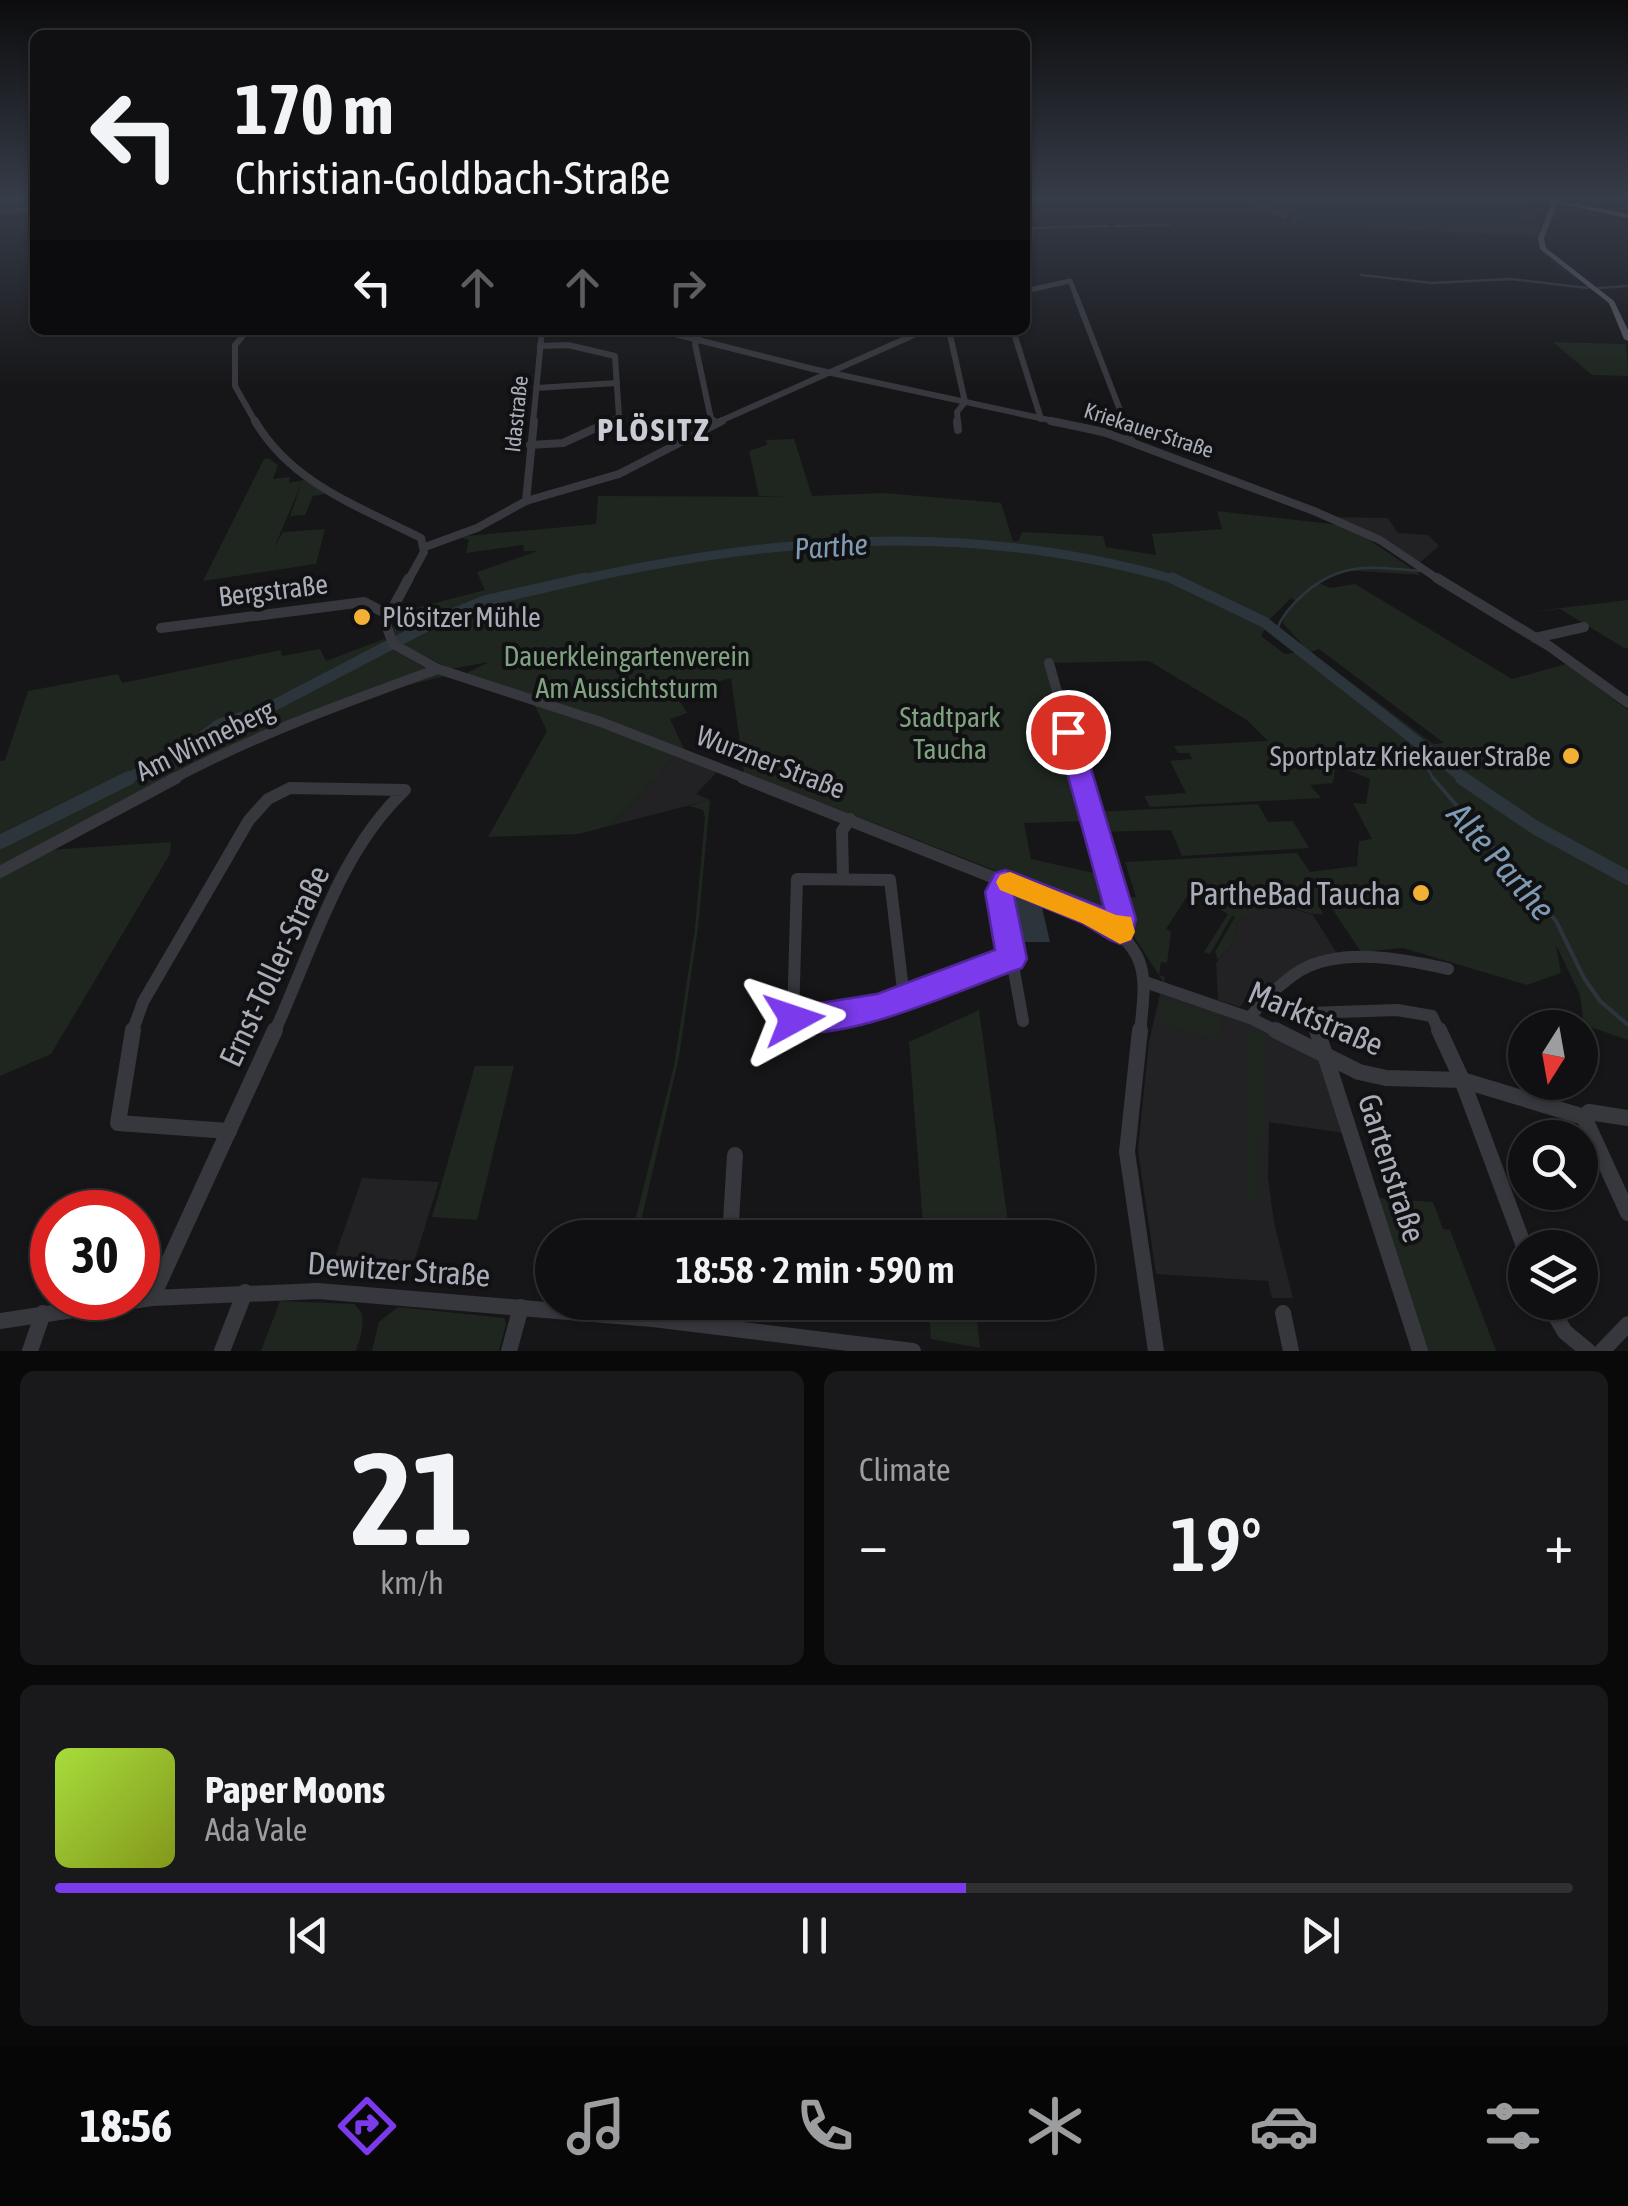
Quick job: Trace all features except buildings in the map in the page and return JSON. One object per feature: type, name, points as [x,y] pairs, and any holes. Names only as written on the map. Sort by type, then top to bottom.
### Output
[{"type":"main road","points":[[1557,262],[1614,304],[1628,339]]},
{"type":"street","points":[[1030,291],[1068,280],[1132,442]]},
{"type":"street","points":[[244,335],[235,345],[235,386],[272,450],[320,487],[418,535],[425,547]]},
{"type":"street","name":"Idastraße","points":[[526,501],[541,335]]},
{"type":"street","name":"Kriekauer Straße","points":[[681,335],[1132,442],[1368,533],[1628,702]]},
{"type":"street","points":[[387,614],[406,590],[425,547],[477,528],[526,501],[588,486],[716,423],[914,335]]},
{"type":"street","points":[[950,335],[964,404],[957,412],[958,430]]},
{"type":"street","points":[[1015,335],[1041,419]]},
{"type":"street","points":[[699,339],[696,344],[702,379],[711,419],[716,423]]},
{"type":"street","points":[[530,446],[563,443],[620,418],[614,356],[568,345],[540,346]]},
{"type":"street","points":[[536,388],[618,383]]},
{"type":"street","name":"Bergstraße","points":[[162,628],[364,602],[387,614]]},
{"type":"street","name":"Wurzner Straße","points":[[387,614],[390,639],[438,669],[601,722],[1093,915],[1120,932]]},
{"type":"street","points":[[1534,638],[1584,628]]},
{"type":"street","points":[[1049,664],[1122,919],[1120,932],[1140,956],[1144,982],[1127,1152],[1156,1351]]},
{"type":"street","name":"Am Winneberg","points":[[0,872],[224,752],[306,716],[438,669]]},
{"type":"street","name":"Ernst-Toller-Straße","points":[[160,1281],[229,1132],[369,828],[383,808],[405,790],[290,788],[272,795],[249,820],[143,1002],[134,1024],[117,1119],[121,1124],[229,1132]]},
{"type":"street","points":[[843,877],[842,831],[850,820]]},
{"type":"street","points":[[904,999],[893,882],[888,878],[797,878],[794,1019],[852,1014],[904,999],[1000,960],[1012,959]]},
{"type":"street","points":[[1005,880],[1000,892],[1022,1021]]},
{"type":"street","points":[[1250,1018],[1264,999],[1298,971],[1316,963],[1397,960],[1448,970]]},
{"type":"street","name":"Marktstraße","points":[[1144,982],[1250,1018],[1358,1072],[1386,1078],[1462,1080],[1584,1117],[1589,1112],[1628,1118]]},
{"type":"street","points":[[1264,999],[1308,1013],[1398,1010],[1432,1016],[1462,1080],[1518,1230]]},
{"type":"street","name":"Gartenstraße","points":[[1308,1013],[1420,1351]]},
{"type":"street","points":[[1584,1117],[1628,1213]]},
{"type":"street","points":[[731,1220],[735,1155]]},
{"type":"street","points":[[222,1351],[244,1292]]},
{"type":"street","name":"Dewitzer Straße","points":[[160,1297],[244,1292],[358,1293],[725,1326],[913,1351]]},
{"type":"street","points":[[509,1351],[520,1308]]},
{"type":"street","points":[[1282,1312],[1291,1351]]},
{"type":"street","name":"Dewitzer Straße","points":[[0,1320],[30,1316]]},
{"type":"street","points":[[30,1351],[41,1320]]},
{"type":"street","points":[[725,1326],[726,1320]]},
{"type":"street","points":[[1558,1320],[1565,1332],[1588,1351]]},
{"type":"street","points":[[1602,1351],[1628,1324]]},
{"type":"shaded area","points":[[1333,517],[1388,518],[1398,533],[1428,535],[1439,546],[1417,565]]},
{"type":"shaded area","points":[[676,756],[717,772],[696,794],[710,800],[609,826]]},
{"type":"shaded area","points":[[1008,887],[1040,899],[1050,942],[1012,942]]},
{"type":"shaded area","points":[[1287,907],[1313,915],[1340,958],[1287,974],[1259,991],[1253,989],[1240,1007],[1218,1000],[1216,963],[1234,942],[1237,921],[1257,910]]},
{"type":"shaded area","points":[[1160,994],[1241,1020],[1318,1059],[1344,1133],[1269,1122],[1268,1178],[1274,1222],[1293,1298],[1272,1298],[1268,1281],[1156,1274],[1138,1150],[1149,1042]]},
{"type":"shaded area","points":[[362,1178],[439,1182],[407,1284],[328,1277]]},
{"type":"green space","points":[[1553,342],[1625,344],[1628,376],[1592,375]]},
{"type":"green space","points":[[1014,414],[1091,430],[1349,526],[1421,575],[1343,570],[1319,583],[1330,588],[1355,584],[1512,679],[1566,664],[1628,710],[1628,1040],[1598,1030],[1598,1010],[1582,1010],[1580,995],[1556,945],[1561,973],[1527,985],[1403,948],[1361,952],[1331,907],[1320,908],[1323,914],[1277,907],[1237,921],[1234,942],[1218,960],[1215,952],[1235,917],[1232,916],[1210,954],[1204,952],[1228,914],[1221,910],[1223,905],[1199,894],[1196,898],[1188,895],[1166,929],[1171,932],[1167,963],[1161,962],[1159,975],[1165,977],[1164,983],[1131,932],[1119,898],[1136,897],[1125,862],[1297,853],[1310,872],[1357,866],[1359,841],[1372,839],[1353,803],[1366,804],[1370,779],[1336,765],[1333,783],[1310,785],[1321,798],[1150,807],[1144,796],[1186,793],[1170,761],[1192,759],[1189,753],[1178,753],[1174,746],[1268,741],[1247,720],[1149,661],[1047,663],[1088,821],[1024,823],[1031,859],[1102,875],[1112,911],[1106,914],[744,772],[731,678],[675,694],[687,713],[670,719],[684,749],[583,711],[465,674],[489,662],[450,669],[400,643],[423,627],[398,641],[391,627],[411,620],[412,609],[485,590],[477,572],[538,551],[524,551],[523,545],[466,553],[469,540],[462,538],[468,536],[596,524],[598,496],[788,497],[759,496],[749,451],[767,445],[766,440],[794,439],[812,496],[884,493],[1001,503],[1013,541],[1018,541],[1022,532],[1103,536],[1106,547],[1156,555],[1152,534],[1222,529],[1217,511],[1340,525],[1114,440]],"holes":[[[1291,598],[1297,602],[1286,610],[1283,623],[1308,651],[1285,654],[1261,636],[1271,618]],[[1319,649],[1444,743],[1433,744],[1311,652]]]},
{"type":"green space","points":[[264,459],[278,465],[273,479],[290,477],[289,483],[308,479],[326,494],[313,496],[305,515],[290,516],[302,482],[274,548],[283,532],[325,529],[316,564],[203,581]]},
{"type":"green space","points":[[1628,600],[1628,648],[1560,609],[1519,613]]},
{"type":"green space","points":[[384,639],[388,645],[326,680],[391,649],[427,669],[308,714],[0,870],[0,761],[5,760],[28,691],[118,674],[122,683],[281,650],[282,656],[320,649],[326,661]]},
{"type":"green space","points":[[441,674],[577,717],[676,756],[609,826],[579,834],[488,837],[547,731],[534,704],[445,676],[383,691],[225,754],[48,850],[171,842],[170,854],[51,1054],[0,1076],[0,874],[224,753],[363,696]]},
{"type":"green space","points":[[710,800],[698,928],[679,1057],[641,1220],[635,1220],[674,1066],[695,928],[705,817],[703,810],[689,806]]},
{"type":"green space","points":[[1258,804],[1268,822],[1293,821],[1309,848],[1182,856],[1171,830],[1099,832],[1094,812]]},
{"type":"green space","points":[[1163,998],[1221,1018],[1217,1041],[1158,1021]]},
{"type":"green space","points":[[979,1010],[1008,1220],[923,1220],[909,1042]]},
{"type":"green space","points":[[1249,1030],[1266,1034],[1266,1135],[1258,1134],[1258,1203],[1248,1200]]},
{"type":"green space","points":[[475,1066],[514,1066],[477,1220],[432,1217]]},
{"type":"green space","points":[[1377,1198],[1433,1202],[1443,1229],[1450,1230],[1496,1351],[1428,1351]]},
{"type":"green space","points":[[280,1301],[354,1304],[363,1320],[356,1351],[261,1351]]},
{"type":"green space","points":[[398,1307],[504,1318],[499,1351],[372,1351],[379,1322]]},
{"type":"green space","points":[[929,1320],[977,1320],[980,1348],[931,1339]]},
{"type":"waterway","points":[[1361,275],[1432,283],[1510,279],[1588,288]]},
{"type":"waterway","points":[[1598,288],[1628,286]]},
{"type":"waterway","name":"Parthe","points":[[574,581],[726,553],[877,541],[1028,549],[1176,580]]},
{"type":"waterway","points":[[1276,631],[1296,601],[1332,576],[1373,568],[1419,571]]},
{"type":"waterway","name":"Parthe","points":[[124,780],[183,751],[220,724],[265,710],[436,621],[484,601],[585,578]]},
{"type":"waterway","name":"Parthe","points":[[1172,578],[1176,580]]},
{"type":"waterway","name":"Parthe","points":[[1176,580],[1264,622],[1466,780]]},
{"type":"waterway","name":"Alte Parthe","points":[[1414,743],[1434,780]]},
{"type":"waterway","name":"Parthe","points":[[0,842],[129,778]]},
{"type":"waterway","name":"Alte Parthe","points":[[1433,778],[1556,921],[1584,978],[1600,1001],[1628,1025]]},
{"type":"waterway","name":"Parthe","points":[[1462,778],[1536,828],[1628,878]]},
{"type":"slow traffic","points":[[1010,882],[1093,915],[1120,932],[1121,925]]},
{"type":"place","name":"Plösitzer Mühle","points":[[362,617]]},
{"type":"place","name":"Sportplatz Kriekauer Straße","points":[[1571,756]]},
{"type":"place","name":"PartheBad Taucha","points":[[1421,893]]},
{"type":"district","name":"PLÖSITZ","points":[[654,429]]},
{"type":"route","points":[[794,1019],[852,1014],[1012,959],[1000,892],[1005,880],[1093,915],[1120,932],[1122,919],[1068,732]]},
{"type":"park label","name":"Dauerkleingartenverein Am Aussichtsturm","points":[[627,672]]},
{"type":"park label","name":"Stadtpark Taucha","points":[[950,733]]}]
